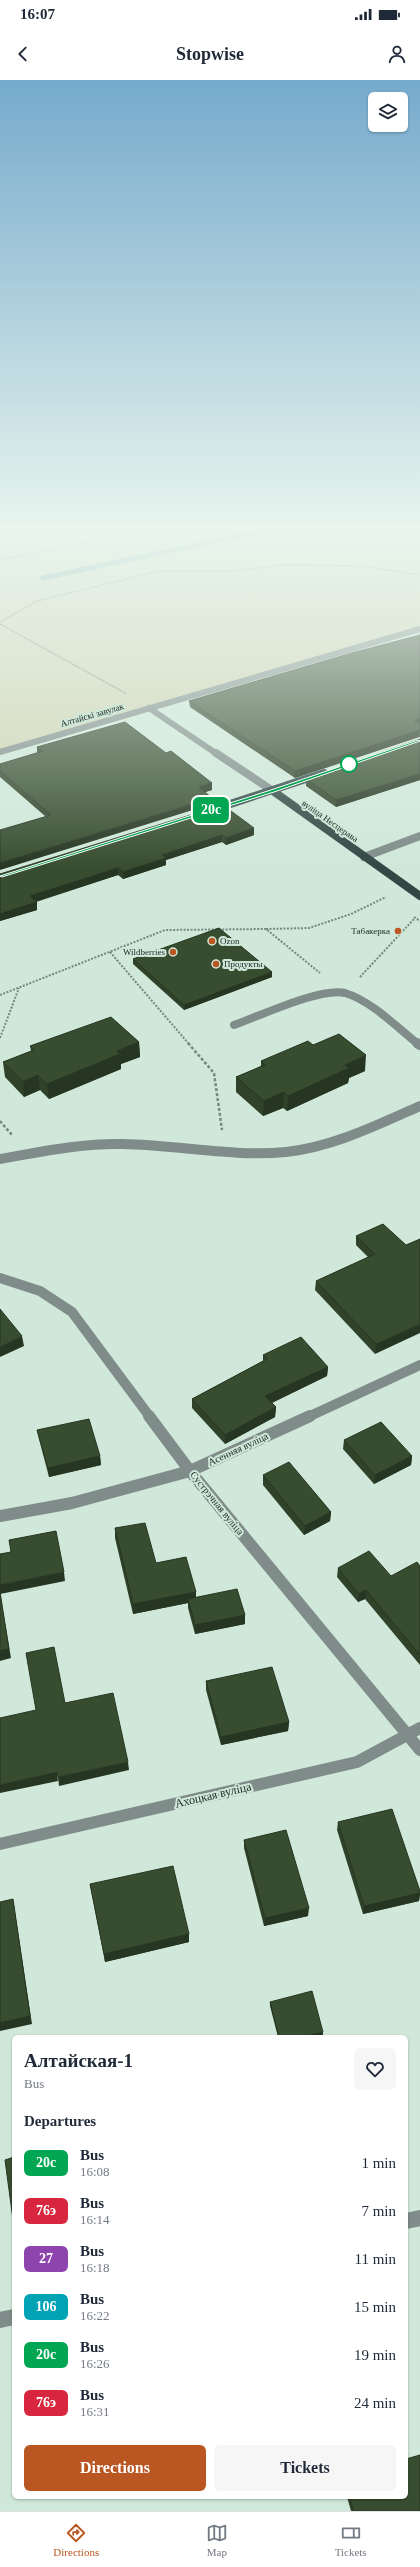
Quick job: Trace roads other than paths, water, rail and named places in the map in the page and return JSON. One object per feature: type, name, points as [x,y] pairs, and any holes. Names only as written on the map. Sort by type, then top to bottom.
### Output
[{"type":"main road","points":[[202,813],[273,791],[334,769]]},
{"type":"main road","name":"вуліца Несцерава","points":[[273,791],[420,896]]},
{"type":"street","name":"Алтайскі завулак","points":[[0,752],[381,640]]},
{"type":"street","name":"вуліца Несцерава","points":[[149,708],[273,791]]},
{"type":"street","points":[[364,857],[420,836]]},
{"type":"street","points":[[234,1025],[325,992],[345,993],[363,1001],[420,1045]]},
{"type":"street","points":[[0,1159],[81,1146],[137,1144],[225,1152],[286,1152],[331,1143],[420,1106]]},
{"type":"street","name":"Сустрэчная вуліца","points":[[0,1278],[40,1291],[72,1312],[190,1471],[420,1750]]},
{"type":"street","name":"Асенняя вуліца","points":[[0,1516],[72,1503],[190,1471],[420,1365]]},
{"type":"street","name":"Ахоцкая вуліца","points":[[0,1844],[356,1762],[420,1728]]},
{"type":"street","points":[[408,2221],[420,2218]]},
{"type":"street","points":[[0,2320],[12,2317]]},
{"type":"place","name":"Табакерка","points":[[398,931]]},
{"type":"place","name":"Ozon","points":[[212,941]]},
{"type":"place","name":"Wildberries","points":[[173,952]]},
{"type":"place","name":"Продукты","points":[[216,964]]}]
